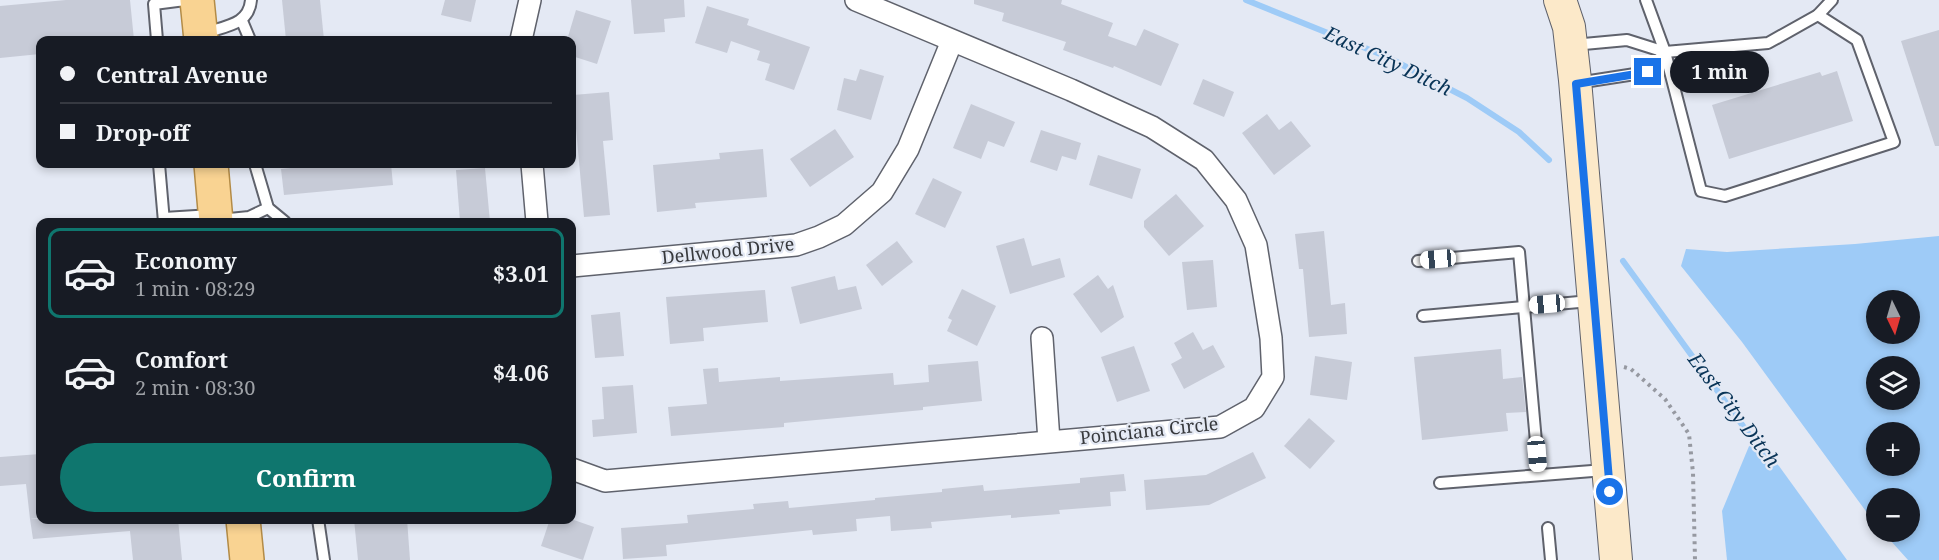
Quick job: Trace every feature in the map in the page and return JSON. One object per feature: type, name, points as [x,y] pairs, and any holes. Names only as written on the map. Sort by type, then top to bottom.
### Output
[{"type":"main road","points":[[197,0],[200,36]]},
{"type":"main road","points":[[211,168],[216,218]]},
{"type":"main road","points":[[243,524],[247,560]]},
{"type":"street","points":[[522,36],[530,0]]},
{"type":"street","name":"Poinciana Circle","points":[[576,470],[605,481],[1220,427],[1254,408],[1273,377],[1270,338],[1256,245],[1236,200],[1204,160],[1152,127],[856,0]]},
{"type":"street","points":[[1560,0],[1569,27],[1576,84],[1616,560]]},
{"type":"street","name":"Dellwood Drive","points":[[576,266],[796,245],[844,225],[882,192],[908,149],[952,41]]},
{"type":"street","points":[[532,168],[537,218]]},
{"type":"street","points":[[1042,338],[1049,441]]},
{"type":"lane","points":[[157,36],[154,4],[185,0]]},
{"type":"lane","points":[[203,36],[242,21],[249,11],[251,0]]},
{"type":"lane","points":[[1646,0],[1665,52],[1701,191],[1725,196],[1894,142],[1857,40],[1818,15]]},
{"type":"lane","points":[[1570,46],[1627,40],[1665,52],[1768,44],[1818,15],[1832,0]]},
{"type":"lane","points":[[242,21],[248,36]]},
{"type":"lane","points":[[1576,84],[1648,72],[1665,52]]},
{"type":"lane","points":[[159,168],[164,218]]},
{"type":"lane","points":[[256,168],[268,208],[280,218]]},
{"type":"lane","points":[[232,218],[249,217],[268,208]]},
{"type":"lane","points":[[1418,261],[1519,252],[1539,476]]},
{"type":"lane","points":[[1424,316],[1594,300]]},
{"type":"lane","points":[[1440,483],[1608,470]]},
{"type":"lane","points":[[319,524],[324,560]]},
{"type":"lane","points":[[1548,528],[1551,560]]},
{"type":"path","points":[[1599,360],[1631,369],[1665,399],[1689,434],[1693,473],[1695,560]]},
{"type":"water","points":[[1939,236],[1939,560],[1908,560],[1892,542],[1920,542],[1920,488],[1866,488],[1866,511],[1742,342],[1681,266],[1686,249],[1727,252]]},
{"type":"water","points":[[1752,439],[1779,466],[1847,560],[1727,560],[1722,511]]},
{"type":"building","points":[[66,0],[130,0],[134,36],[36,36],[36,54],[0,58],[0,6]]},
{"type":"building","points":[[282,0],[320,0],[324,36],[286,36]]},
{"type":"building","points":[[445,0],[476,0],[471,22],[441,15]]},
{"type":"building","points":[[631,0],[684,0],[685,17],[664,19],[665,32],[634,34]]},
{"type":"building","points":[[974,0],[1062,0],[1061,4],[1113,23],[1108,36],[1136,46],[1144,29],[1179,44],[1161,86],[1114,66],[1113,68],[1063,50],[1066,42],[1002,21],[1004,13],[974,4]]},
{"type":"building","points":[[707,6],[749,19],[747,25],[810,47],[794,90],[765,80],[770,64],[757,60],[760,51],[731,41],[727,53],[695,43]]},
{"type":"building","points":[[576,10],[611,21],[597,64],[576,57],[576,36],[568,36]]},
{"type":"building","points":[[1939,30],[1939,146],[1935,146],[1901,41]]},
{"type":"building","points":[[860,69],[884,76],[871,120],[837,110],[844,78],[856,81]]},
{"type":"building","points":[[1837,71],[1853,121],[1729,159],[1712,105],[1820,72],[1822,76]]},
{"type":"building","points":[[1203,79],[1234,92],[1224,117],[1193,104]]},
{"type":"building","points":[[609,92],[613,140],[603,141],[610,215],[584,217],[576,128],[576,95]]},
{"type":"building","points":[[971,104],[1015,122],[1004,147],[988,141],[981,159],[953,148]]},
{"type":"building","points":[[1267,114],[1279,130],[1291,121],[1311,146],[1274,175],[1242,133]]},
{"type":"building","points":[[835,129],[854,157],[810,187],[790,159]]},
{"type":"building","points":[[1041,130],[1081,143],[1076,160],[1062,156],[1057,171],[1030,162]]},
{"type":"building","points":[[763,149],[767,197],[695,203],[696,208],[657,212],[653,165],[720,159],[719,153]]},
{"type":"building","points":[[1098,155],[1141,169],[1132,199],[1089,185]]},
{"type":"building","points":[[391,168],[393,185],[284,195],[281,169]]},
{"type":"building","points":[[485,168],[490,218],[460,218],[456,170]]},
{"type":"building","points":[[933,178],[962,192],[945,228],[915,214]]},
{"type":"building","points":[[1176,194],[1204,226],[1169,256],[1144,227],[1144,221]]},
{"type":"building","points":[[1324,231],[1331,305],[1345,303],[1347,334],[1309,337],[1303,269],[1299,269],[1295,234]]},
{"type":"building","points":[[1024,238],[1032,266],[1060,258],[1065,277],[1010,294],[996,246]]},
{"type":"building","points":[[897,241],[913,262],[882,286],[866,265]]},
{"type":"building","points":[[1213,260],[1217,307],[1187,310],[1182,262]]},
{"type":"building","points":[[1098,275],[1108,289],[1113,285],[1124,317],[1101,333],[1073,294]]},
{"type":"building","points":[[835,276],[838,290],[856,286],[862,309],[800,324],[791,287]]},
{"type":"building","points":[[962,289],[996,306],[977,346],[947,331],[952,320],[948,318]]},
{"type":"building","points":[[765,290],[768,322],[703,328],[704,341],[670,344],[666,297]]},
{"type":"building","points":[[620,312],[624,356],[595,358],[591,315]]},
{"type":"building","points":[[1193,332],[1203,350],[1213,345],[1225,367],[1184,389],[1171,364],[1182,358],[1174,343]]},
{"type":"building","points":[[1134,346],[1150,391],[1117,402],[1101,357]]},
{"type":"building","points":[[1501,349],[1503,379],[1522,377],[1526,412],[1506,413],[1508,431],[1422,440],[1414,357]]},
{"type":"building","points":[[1315,356],[1352,362],[1347,400],[1310,395]]},
{"type":"building","points":[[978,361],[982,401],[923,407],[923,410],[784,423],[784,427],[671,436],[668,407],[707,404],[703,369],[718,368],[719,382],[780,377],[780,381],[893,373],[894,385],[929,382],[928,365]]},
{"type":"building","points":[[633,385],[637,433],[593,437],[592,420],[604,419],[602,387]]},
{"type":"building","points":[[1309,418],[1335,441],[1310,469],[1284,446]]},
{"type":"building","points":[[1253,452],[1266,478],[1209,505],[1146,510],[1144,480],[1206,475]]},
{"type":"building","points":[[36,454],[36,518],[30,519],[26,484],[0,486],[0,457]]},
{"type":"building","points":[[1124,474],[1126,491],[1110,492],[1111,506],[1059,510],[1060,514],[1011,518],[1011,515],[931,522],[932,528],[891,531],[890,516],[856,519],[857,531],[813,535],[812,530],[666,545],[667,556],[623,559],[621,528],[688,523],[687,515],[754,509],[753,504],[788,501],[789,508],[875,500],[875,498],[942,492],[942,489],[983,485],[984,491],[1080,483],[1080,478]]},
{"type":"building","points":[[30,519],[36,519],[36,524],[178,524],[182,560],[133,560],[130,531],[33,539]]},
{"type":"building","points":[[576,521],[594,527],[583,560],[541,546],[548,524],[576,524]]},
{"type":"building","points":[[354,524],[407,524],[410,560],[358,560]]},
{"type":"waterway","name":"East City Ditch","points":[[1246,0],[1385,56],[1467,98],[1519,132],[1549,160]]},
{"type":"waterway","name":"East City Ditch","points":[[1623,261],[1759,448]]},
{"type":"route","points":[[1610,492],[1576,84],[1648,72]]}]
